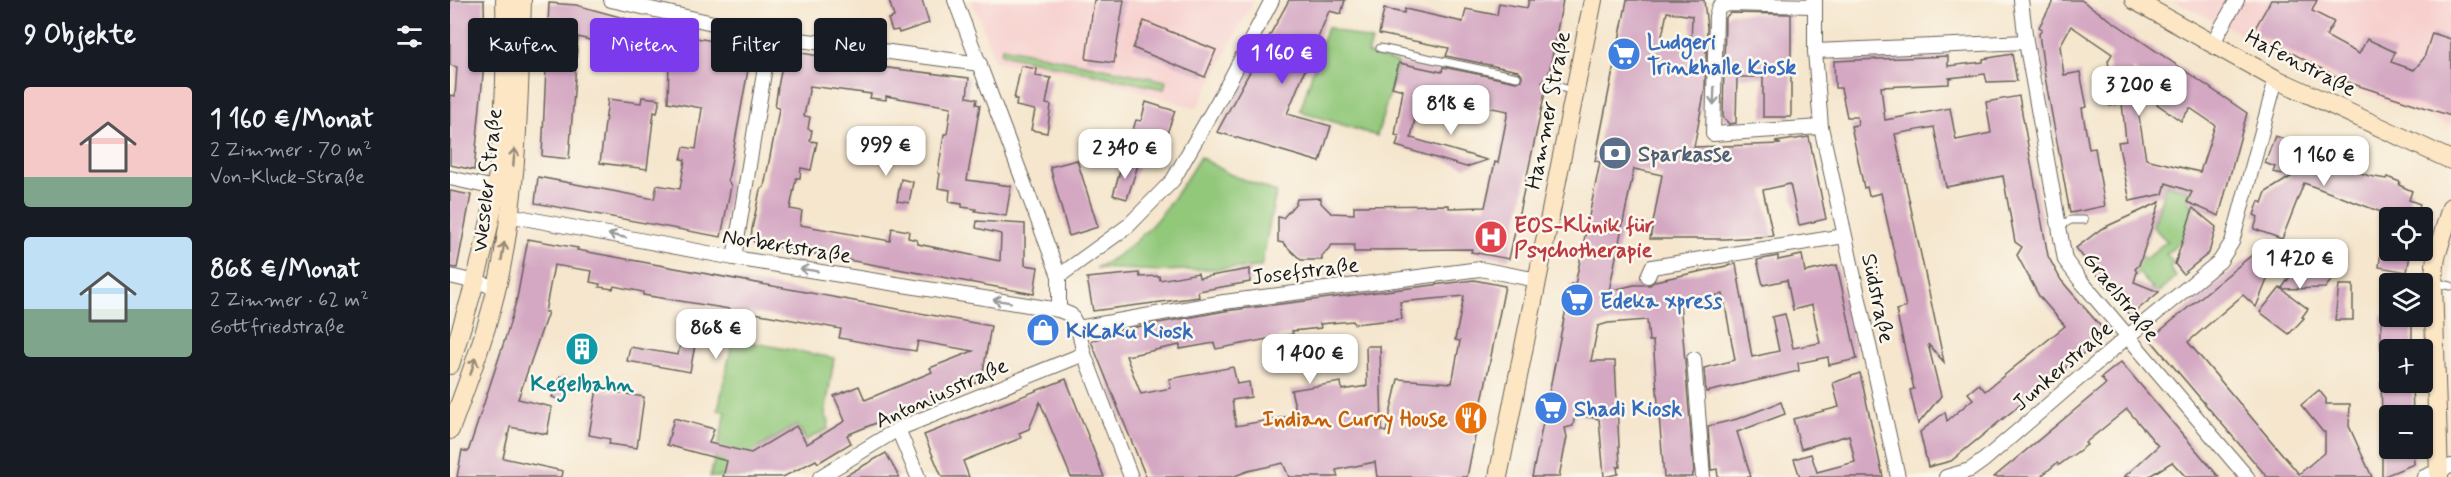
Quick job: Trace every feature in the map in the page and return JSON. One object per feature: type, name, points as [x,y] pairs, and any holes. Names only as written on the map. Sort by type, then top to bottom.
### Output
[{"type":"main road","name":"Weseler Straße","points":[[450,364],[475,282],[495,188],[504,112],[505,0]]},
{"type":"main road","name":"Weseler Straße","points":[[450,430],[470,376],[496,286],[508,215],[519,88],[522,0]]},
{"type":"main road","name":"Hammer Straße","points":[[1498,477],[1593,0]]},
{"type":"main road","name":"Hafenstraße","points":[[2134,0],[2276,79],[2451,160]]},
{"type":"main road","points":[[2438,473],[2442,284],[2436,257],[2450,215]]},
{"type":"street","points":[[611,0],[711,23]]},
{"type":"street","points":[[956,0],[1059,276],[1059,310],[1071,315],[1078,328],[1084,354],[1131,477]]},
{"type":"street","points":[[1059,276],[1128,226],[1173,180],[1229,82],[1272,0]]},
{"type":"street","name":"Graelstraße","points":[[2021,0],[2026,42],[2065,260],[2127,337],[2247,477]]},
{"type":"street","points":[[2212,44],[2237,0]]},
{"type":"street","name":"Südstraße","points":[[1821,127],[1713,134],[1716,16],[1719,7],[1728,4],[1814,3],[1821,127],[1898,477]]},
{"type":"street","points":[[802,40],[980,64]]},
{"type":"street","points":[[1815,51],[2026,42]]},
{"type":"street","points":[[734,258],[764,72]]},
{"type":"street","name":"Junkerstraße","points":[[1946,477],[1970,470],[1984,460],[2127,337],[2220,261],[2232,242],[2276,79]]},
{"type":"street","points":[[450,178],[495,188]]},
{"type":"street","name":"Norbertstraße","points":[[508,215],[734,258],[1059,310]]},
{"type":"street","points":[[1648,276],[1652,267],[1844,236]]},
{"type":"street","name":"Josefstraße","points":[[1078,328],[1224,302],[1480,269],[1538,280]]},
{"type":"street","points":[[450,276],[496,286]]},
{"type":"street","name":"Antoniusstraße","points":[[820,477],[898,429],[1084,354]]},
{"type":"street","points":[[1694,358],[1703,477]]},
{"type":"street","points":[[898,429],[918,477]]},
{"type":"lane","points":[[1380,48],[1517,77]]},
{"type":"lane","points":[[1547,83],[1575,92]]},
{"type":"lane","points":[[2059,226],[2072,220],[2085,219]]},
{"type":"shaded area","points":[[972,0],[1254,0],[1197,109],[1101,79],[995,61]]},
{"type":"shaded area","points":[[2173,0],[2451,0],[2451,126],[2344,86]]},
{"type":"green space","points":[[1327,27],[1372,41],[1368,54],[1398,63],[1377,136],[1300,111]]},
{"type":"green space","points":[[1002,47],[1166,81],[1164,89],[1001,54]]},
{"type":"green space","points":[[1200,157],[1229,174],[1276,192],[1261,267],[1162,271],[1096,268],[1113,259],[1143,235],[1168,205]]},
{"type":"green space","points":[[2166,184],[2192,192],[2187,202],[2194,206],[2185,238],[2166,254],[2174,263],[2169,268],[2176,277],[2157,294],[2139,273],[2129,281],[2133,249],[2145,259],[2167,241],[2153,227]]},
{"type":"green space","points":[[733,339],[834,358],[825,415],[829,421],[828,429],[806,440],[797,425],[759,448],[752,477],[710,477],[726,412],[718,410]]},
{"type":"building","points":[[450,0],[484,0],[484,18],[468,18],[468,72],[483,72],[474,170],[450,165],[450,95],[455,96],[457,67],[450,65]]},
{"type":"building","points":[[889,0],[922,0],[929,23],[899,33],[898,30],[892,31],[888,19],[894,17]]},
{"type":"building","points":[[1094,0],[1124,0],[1114,63],[1086,59]]},
{"type":"building","points":[[1289,0],[1345,0],[1341,14],[1329,11],[1287,114],[1331,126],[1320,162],[1217,132]]},
{"type":"building","points":[[1529,0],[1563,0],[1548,78],[1542,82],[1546,88],[1509,259],[1471,252],[1472,249],[1354,252],[1354,245],[1332,245],[1322,256],[1322,260],[1301,260],[1283,243],[1278,242],[1278,217],[1283,218],[1297,199],[1321,198],[1321,203],[1331,213],[1354,214],[1354,206],[1485,207],[1495,162],[1498,163],[1508,111],[1420,94],[1411,138],[1487,160],[1466,167],[1396,146],[1399,136],[1395,135],[1403,90],[1392,87],[1399,63],[1442,72],[1443,67],[1516,82],[1522,80],[1522,75],[1518,71],[1446,56],[1449,48],[1379,34],[1384,9],[1404,13],[1405,9],[1463,22],[1466,9],[1497,15],[1499,3],[1527,8]]},
{"type":"building","points":[[1627,0],[1704,0],[1707,28],[1705,89],[1694,147],[1781,144],[1775,142],[1809,137],[1826,219],[1799,225],[1790,184],[1763,190],[1773,236],[1725,239],[1650,239],[1662,175],[1634,169],[1609,291],[1634,285],[1650,285],[1655,281],[1736,264],[1752,357],[1779,351],[1772,317],[1785,314],[1793,348],[1820,343],[1812,305],[1793,310],[1787,280],[1763,285],[1757,260],[1778,256],[1778,260],[1802,255],[1805,272],[1837,265],[1857,359],[1829,365],[1828,357],[1798,363],[1799,371],[1706,392],[1704,368],[1735,360],[1723,294],[1680,301],[1694,471],[1692,477],[1664,477],[1653,341],[1649,341],[1647,320],[1598,326],[1591,361],[1615,361],[1620,467],[1617,467],[1618,474],[1604,477],[1599,419],[1575,414],[1573,426],[1565,428],[1567,437],[1559,477],[1532,477],[1571,284],[1575,285],[1600,162],[1595,161]],"holes":[[[1667,12],[1692,16],[1691,47],[1661,41]]]},
{"type":"building","points":[[2054,0],[2081,0],[2247,113],[2219,216],[2187,202],[2192,192],[2166,183],[2163,194],[2130,201],[2118,142],[2126,141],[2122,103],[2110,106],[2107,82],[2111,81],[2108,61],[2112,54],[2071,26],[2060,46],[2064,75],[2080,72],[2087,107],[2082,108],[2089,149],[2095,148],[2105,206],[2070,213],[2045,77],[2039,34],[2042,29],[2039,27]],"holes":[[[2131,68],[2165,92],[2157,104],[2181,121],[2190,108],[2215,125],[2200,172],[2146,159]]]},
{"type":"building","points":[[2271,0],[2317,0],[2312,11],[2334,22],[2326,36],[2359,54],[2367,39],[2395,52],[2391,62],[2414,70],[2424,58],[2432,33],[2451,39],[2451,116],[2344,81],[2253,32]]},
{"type":"building","points":[[549,3],[576,5],[624,18],[590,18],[590,40],[578,37],[578,18],[548,18]]},
{"type":"building","points":[[1730,13],[1791,14],[1791,117],[1763,117],[1763,77],[1737,77],[1736,123],[1729,124],[1723,117],[1725,18]]},
{"type":"building","points":[[1144,21],[1216,50],[1205,77],[1133,48]]},
{"type":"building","points":[[699,38],[711,41],[711,72],[748,72],[728,180],[731,186],[721,237],[535,203],[538,177],[654,199],[657,185],[680,189],[685,160],[681,159],[684,147],[696,149],[702,108],[668,102],[669,72],[699,72]]},
{"type":"building","points":[[802,53],[814,55],[814,72],[887,72],[887,68],[969,78],[967,97],[977,99],[976,104],[980,105],[967,180],[1011,186],[1006,216],[975,211],[976,209],[962,207],[962,204],[949,202],[950,190],[938,188],[944,134],[947,134],[951,107],[886,96],[886,100],[870,98],[871,94],[810,86],[804,116],[810,117],[808,129],[812,130],[810,141],[817,142],[811,170],[801,168],[800,178],[796,178],[790,209],[802,211],[800,225],[890,241],[892,228],[909,231],[908,238],[917,240],[918,244],[1000,261],[1001,234],[976,228],[977,221],[1025,224],[1025,265],[1038,267],[1034,294],[755,243],[751,238],[752,229],[760,190],[764,187],[776,126],[779,108],[775,107],[781,72],[802,72]]},
{"type":"building","points":[[2012,54],[2017,81],[1987,82],[1985,74],[1949,78],[1949,84],[1881,87],[1885,120],[1950,108],[1956,140],[1991,133],[1986,102],[2019,96],[2048,256],[2061,280],[2107,334],[1951,461],[1928,467],[1920,432],[1945,412],[1947,421],[1973,399],[1968,393],[1979,384],[1985,391],[2065,326],[2039,296],[2017,255],[2022,247],[2015,242],[2003,176],[1946,187],[1934,127],[1895,134],[1944,362],[1928,344],[1941,396],[1918,424],[1910,390],[1914,389],[1896,310],[1906,307],[1881,193],[1869,196],[1867,187],[1864,188],[1851,126],[1858,125],[1857,117],[1847,117],[1841,88],[1835,88],[1834,61],[1948,56],[1948,66],[1983,62],[1983,59]]},
{"type":"building","points":[[1021,66],[1037,69],[1036,76],[1051,78],[1046,104],[1051,105],[1047,133],[1031,130],[1035,110],[1016,106],[1017,99],[1014,99]]},
{"type":"building","points":[[546,72],[575,72],[569,159],[542,156]]},
{"type":"building","points":[[642,97],[660,99],[657,113],[654,112],[647,169],[600,163],[608,99],[641,103]]},
{"type":"building","points":[[1146,102],[1175,111],[1156,164],[1130,156],[1136,135],[1132,133],[1136,120],[1141,121]]},
{"type":"building","points":[[2275,136],[2328,154],[2326,160],[2369,176],[2386,179],[2387,177],[2400,182],[2399,185],[2412,191],[2409,200],[2420,204],[2419,207],[2379,207],[2379,211],[2304,183],[2282,239],[2254,229],[2258,217],[2254,215],[2259,201],[2262,203],[2266,192],[2292,176],[2273,172],[2275,167],[2265,163]]},
{"type":"building","points":[[1077,160],[1098,227],[1069,236],[1050,167]]},
{"type":"building","points":[[1123,161],[1138,165],[1127,199],[1113,195]]},
{"type":"building","points":[[901,179],[913,182],[909,203],[897,201]]},
{"type":"building","points":[[450,191],[471,195],[457,268],[450,267]]},
{"type":"building","points":[[2160,202],[2139,265],[2135,269],[2137,272],[2134,282],[2159,292],[2130,316],[2076,248],[2101,229]]},
{"type":"building","points":[[2193,208],[2216,227],[2209,253],[2183,274],[2175,264]]},
{"type":"building","points":[[528,239],[991,326],[982,378],[978,382],[919,405],[918,403],[905,411],[847,435],[851,443],[818,463],[816,460],[783,477],[723,477],[727,461],[667,445],[674,418],[714,429],[709,443],[751,453],[796,426],[807,444],[845,421],[834,396],[859,386],[865,400],[932,372],[930,368],[973,351],[918,341],[916,351],[895,348],[839,338],[841,329],[749,312],[746,326],[727,323],[730,309],[643,295],[643,292],[614,286],[613,289],[599,287],[600,284],[590,282],[592,271],[554,265],[545,312],[548,312],[518,399],[552,407],[547,434],[510,427],[503,458],[563,471],[562,477],[457,477],[462,450],[468,452],[507,333],[517,298]]},
{"type":"building","points":[[2317,250],[2330,259],[2331,266],[2343,266],[2325,288],[2282,289],[2308,309],[2302,317],[2304,318],[2289,334],[2260,312],[2280,287],[2282,288],[2308,251]]},
{"type":"building","points":[[2252,255],[2271,270],[2256,307],[2243,295],[2188,342],[2299,474],[2325,452],[2325,432],[2301,405],[2319,390],[2326,399],[2326,404],[2350,404],[2349,426],[2372,477],[2267,477],[2150,339]]},
{"type":"building","points":[[2380,261],[2409,261],[2407,272],[2379,267]]},
{"type":"building","points":[[1250,269],[1250,282],[1198,291],[1199,297],[1093,311],[1087,278],[1139,273],[1140,277],[1159,276],[1160,280],[1198,273],[1199,278]]},
{"type":"building","points":[[1474,280],[1505,286],[1467,477],[1377,477],[1375,462],[1336,470],[1338,477],[1289,477],[1283,463],[1232,477],[1146,477],[1091,341],[1120,330],[1225,311]],"holes":[[[1464,296],[1455,340],[1460,341],[1452,383],[1398,379],[1386,432],[1382,431],[1380,346],[1366,346],[1367,386],[1342,390],[1341,382],[1291,390],[1297,415],[1236,426],[1232,400],[1251,397],[1249,382],[1237,384],[1233,367],[1169,379],[1171,388],[1141,394],[1126,356],[1180,345],[1180,349],[1214,343],[1216,349],[1293,334],[1292,331],[1321,328],[1320,324],[1353,321],[1354,324],[1402,319],[1400,302]]]},
{"type":"building","points":[[2339,285],[2353,285],[2353,320],[2335,320]]},
{"type":"building","points":[[2381,327],[2412,327],[2412,339],[2381,339]]},
{"type":"building","points":[[683,331],[697,334],[690,372],[627,361],[630,347],[678,355]]},
{"type":"building","points":[[2121,362],[2219,477],[2186,477],[2172,462],[2148,477],[2124,477],[2158,446],[2127,409],[2085,443],[2087,445],[2059,465],[2057,463],[2040,477],[1994,477],[2106,384],[2101,378]]},
{"type":"building","points":[[1860,373],[1883,477],[1800,477],[1794,459],[1811,454],[1817,472],[1855,462],[1849,435],[1801,449],[1793,419],[1839,407],[1833,383]]},
{"type":"building","points":[[560,376],[574,380],[566,402],[552,397]]},
{"type":"building","points":[[1066,379],[1104,477],[1071,477],[1040,402],[1029,429],[1019,433],[1021,438],[963,461],[969,477],[942,477],[924,435]]},
{"type":"building","points":[[597,389],[644,397],[637,448],[609,444],[610,439],[589,435]]},
{"type":"building","points":[[2381,393],[2412,393],[2413,405],[2382,405]]},
{"type":"building","points":[[1781,402],[1785,414],[1737,432],[1751,477],[1718,477],[1717,469],[1711,470],[1708,426],[1737,419]]},
{"type":"building","points":[[886,453],[899,477],[843,477]]},
{"type":"building","points":[[2382,459],[2414,459],[2414,464],[2382,477]]},
{"type":"place","name":"Ludgeri Trinkhalle Kiosk","points":[[1624,54]]},
{"type":"place","name":"Sparkasse","points":[[1615,153]]},
{"type":"place","name":"EOS-Klinik für Psychotherapie","points":[[1491,237]]},
{"type":"place","name":"Edeka xpress","points":[[1577,300]]},
{"type":"place","name":"KiKaKu Kiosk","points":[[1043,330]]},
{"type":"place","name":"Kegelbahn","points":[[582,349]]},
{"type":"place","name":"Shadi Kiosk","points":[[1551,408]]},
{"type":"place","name":"Indian Curry House","points":[[1471,418]]}]
